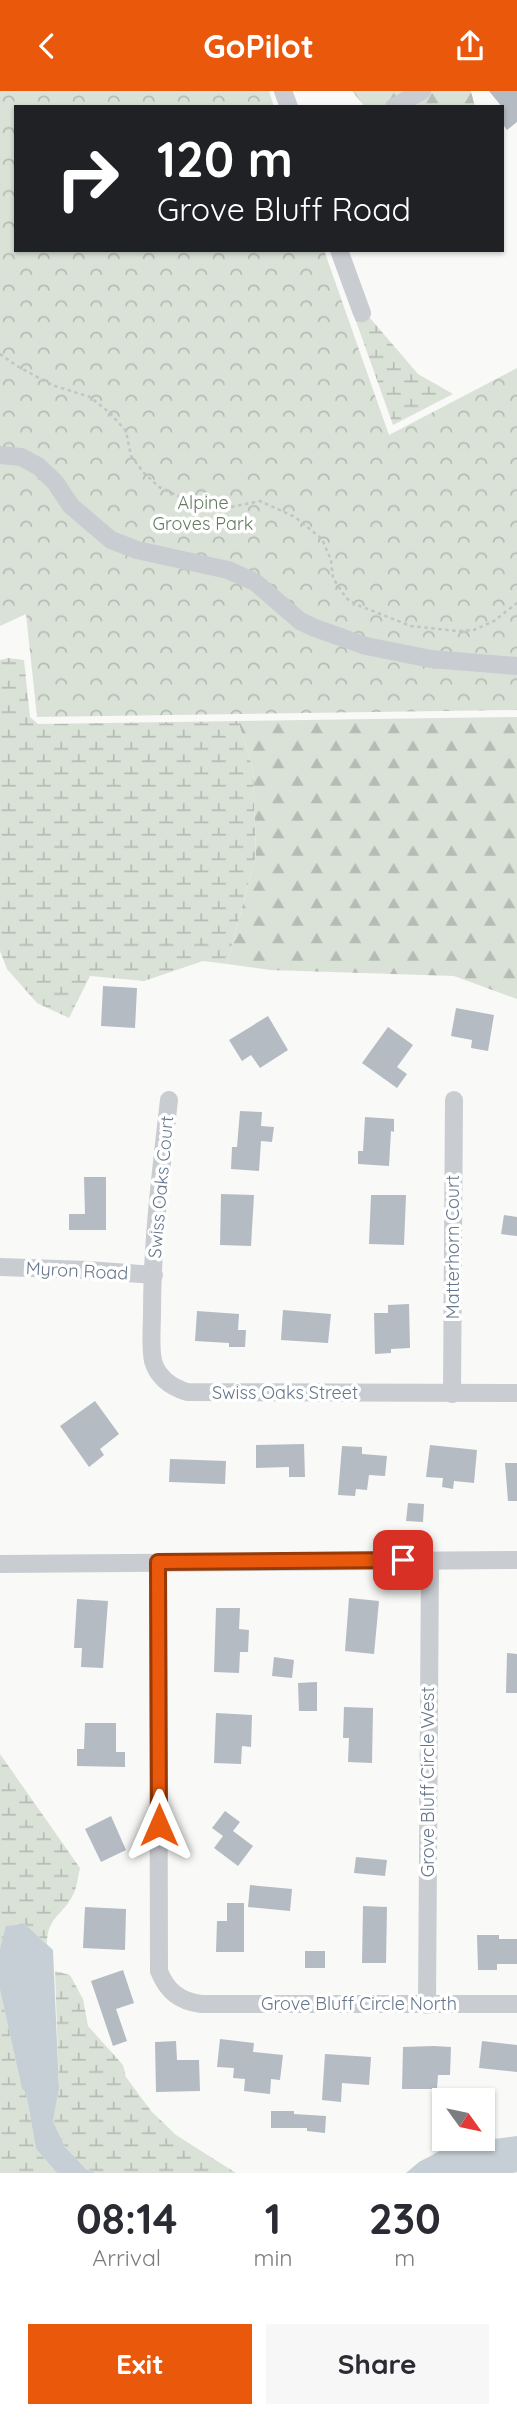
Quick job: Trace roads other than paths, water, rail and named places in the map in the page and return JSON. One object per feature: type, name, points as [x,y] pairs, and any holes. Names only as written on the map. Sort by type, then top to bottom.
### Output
[{"type":"street","points":[[398,105],[422,91]]},
{"type":"street","points":[[340,252],[362,313]]},
{"type":"street","points":[[0,455],[21,457],[38,466],[55,482],[71,506],[111,540],[137,550],[228,570],[255,582],[300,621],[315,628],[366,646],[430,659],[517,666]]},
{"type":"street","name":"Swiss Oaks Court","points":[[154,1275],[159,1181],[169,1100]]},
{"type":"street","name":"Matterhorn Court","points":[[452,1394],[454,1100]]},
{"type":"street","name":"Myron Road","points":[[0,1267],[154,1275]]},
{"type":"street","name":"Swiss Oaks Street","points":[[154,1275],[153,1362],[158,1373],[175,1389],[187,1392],[517,1393]]},
{"type":"street","name":"Grove Bluff Circle West","points":[[427,2005],[430,1560]]},
{"type":"street","points":[[0,1564],[517,1560]]},
{"type":"street","name":"Grove Bluff Circle North","points":[[158,1562],[159,1971],[170,1991],[190,2003],[201,2004],[517,2004]]},
{"type":"park label","name":"Alpine Groves Park","points":[[203,514]]}]
